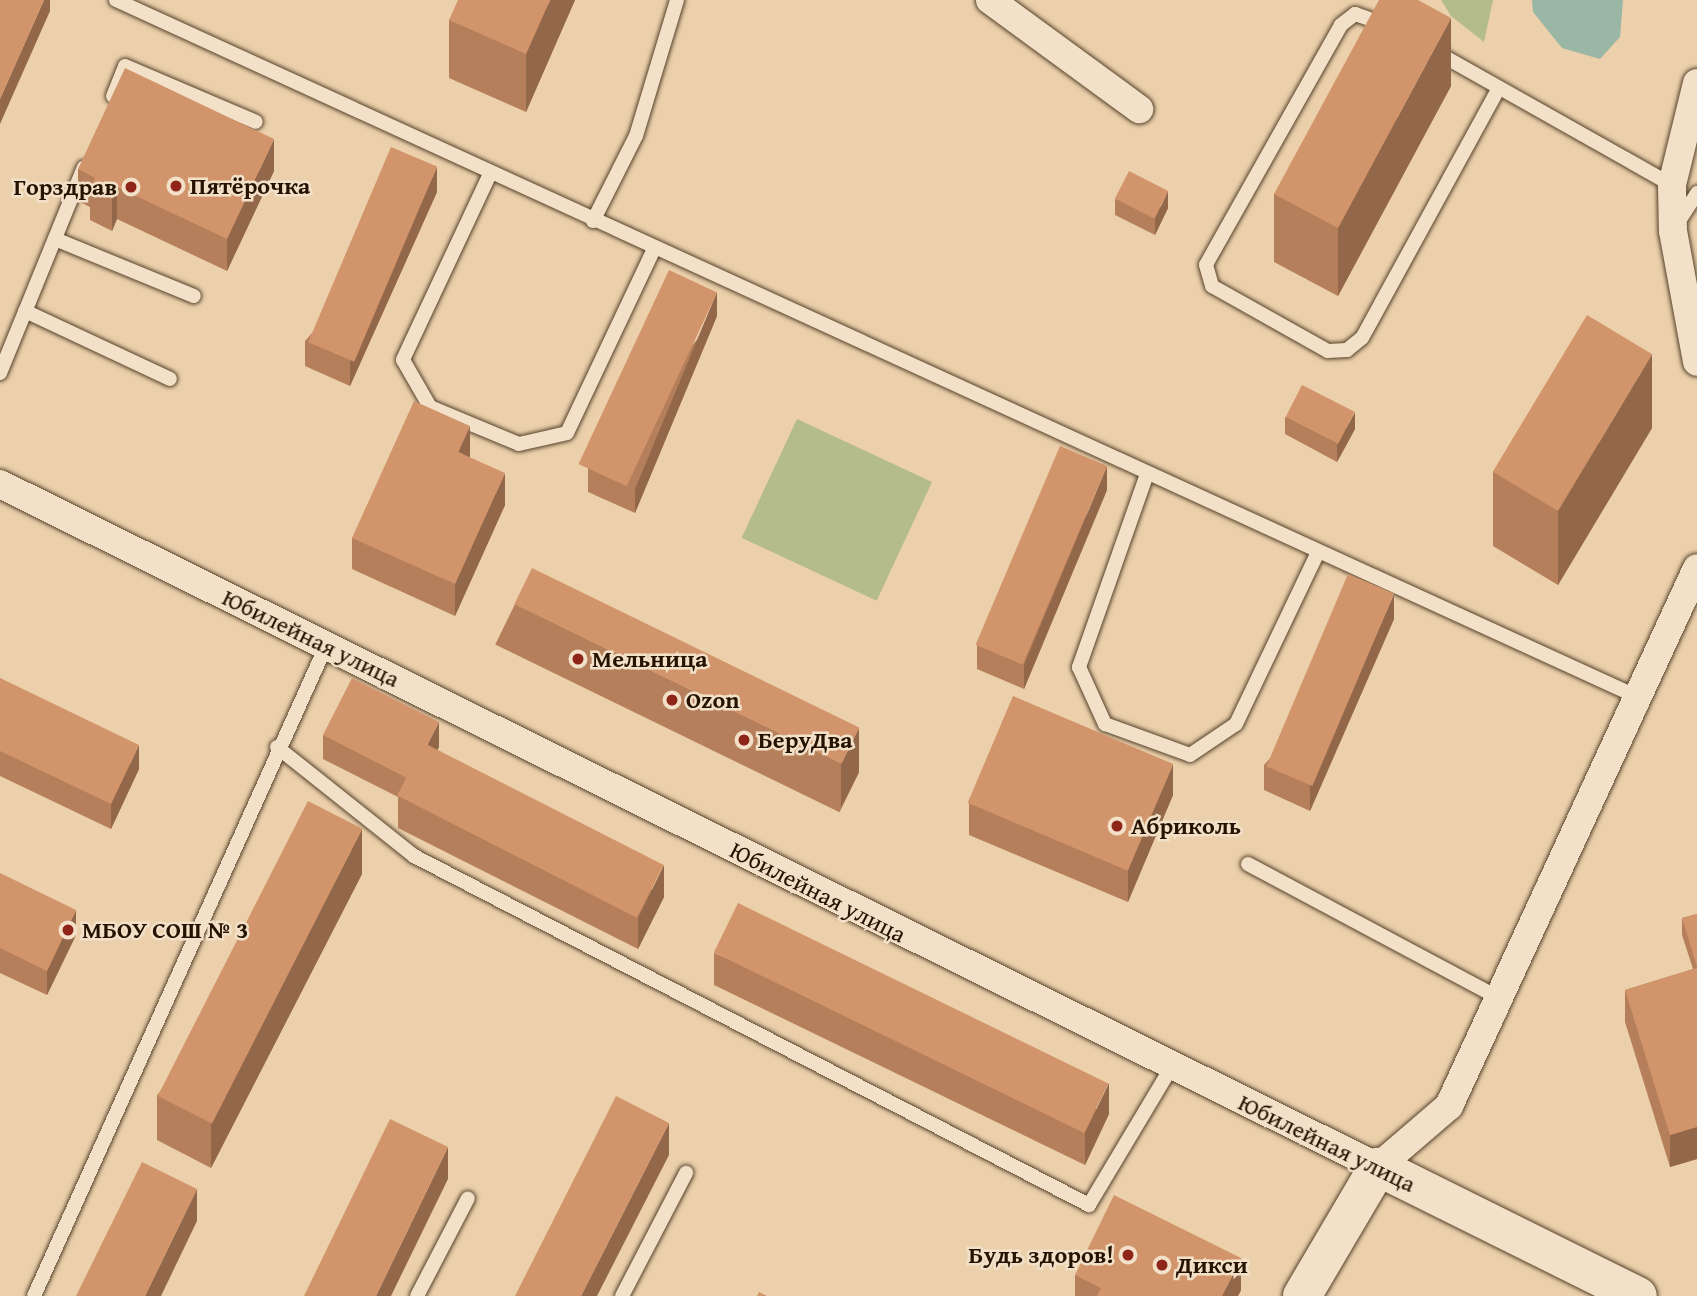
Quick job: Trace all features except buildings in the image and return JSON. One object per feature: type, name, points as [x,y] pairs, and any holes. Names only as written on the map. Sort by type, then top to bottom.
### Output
[{"type":"street","points":[[990,0],[1139,109]]},
{"type":"street","points":[[1697,83],[1685,189],[1673,231],[1697,362]]},
{"type":"street","name":"Юбилейная улица","points":[[0,484],[1171,1068],[1638,1296]]},
{"type":"street","points":[[1302,1296],[1378,1167],[1449,1106],[1642,699],[1697,568]]},
{"type":"lane","points":[[116,0],[489,176],[1642,699]]},
{"type":"lane","points":[[593,221],[636,136],[677,0]]},
{"type":"lane","points":[[1499,88],[1362,338],[1348,350],[1328,351],[1212,286],[1206,265],[1341,25],[1355,15],[1370,15],[1685,189]]},
{"type":"lane","points":[[105,115],[125,66],[256,122]]},
{"type":"lane","points":[[0,373],[90,152]]},
{"type":"lane","points":[[489,176],[403,360],[430,407],[519,444],[567,432],[654,249]]},
{"type":"lane","points":[[55,239],[194,296]]},
{"type":"lane","points":[[25,311],[170,379]]},
{"type":"lane","points":[[1147,474],[1079,667],[1105,724],[1190,755],[1236,724],[1318,552]]},
{"type":"lane","points":[[34,1296],[277,747],[326,646]]},
{"type":"lane","points":[[277,747],[414,856],[1089,1205],[1171,1068]]},
{"type":"lane","points":[[1248,864],[1501,999]]},
{"type":"lane","points":[[622,1296],[686,1174]]},
{"type":"lane","points":[[417,1296],[468,1198]]},
{"type":"green space","points":[[1441,0],[1493,0],[1484,42],[1451,16]]},
{"type":"green space","points":[[797,419],[932,482],[877,601],[742,538]]},
{"type":"shaded area","points":[[1532,0],[1623,0],[1620,37],[1600,59],[1562,48],[1533,12]]},
{"type":"place","name":"Пятёрочка","points":[[176,186]]},
{"type":"place","name":"Горздрав","points":[[131,187]]},
{"type":"place","name":"Мельница","points":[[578,659]]},
{"type":"place","name":"Ozon","points":[[672,700]]},
{"type":"place","name":"БеруДва","points":[[744,740]]},
{"type":"place","name":"Абриколь","points":[[1117,826]]},
{"type":"place","name":"МБОУ СОШ № 3","points":[[68,930]]},
{"type":"place","name":"Будь здоров!","points":[[1128,1255]]},
{"type":"place","name":"Дикси","points":[[1162,1265]]}]
